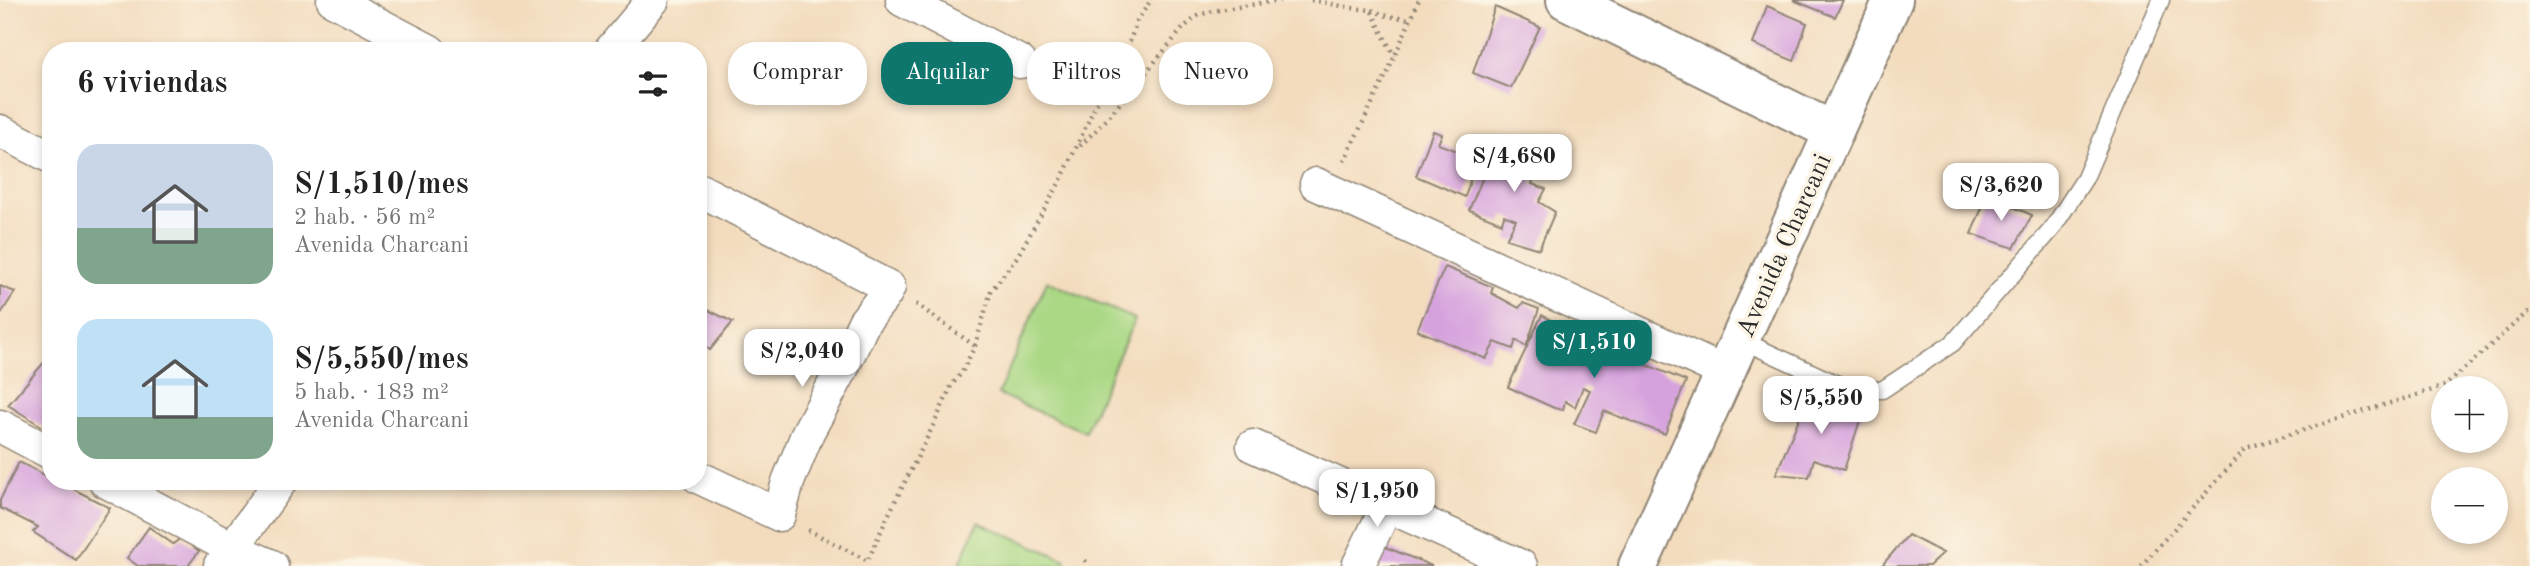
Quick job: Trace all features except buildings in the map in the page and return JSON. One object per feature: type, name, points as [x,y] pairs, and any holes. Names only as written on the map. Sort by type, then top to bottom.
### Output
[{"type":"main road","name":"Avenida Charcani","points":[[1638,566],[1893,0]]},
{"type":"main road","points":[[1580,3],[1833,131]]},
{"type":"street","points":[[333,0],[413,42]]},
{"type":"street","points":[[618,42],[653,0]]},
{"type":"street","points":[[902,0],[1020,62]]},
{"type":"street","points":[[0,131],[42,152]]},
{"type":"street","points":[[1324,188],[1733,356]]},
{"type":"street","points":[[707,194],[889,286],[864,322],[841,372],[808,432],[788,482],[779,515],[707,481]]},
{"type":"street","points":[[0,426],[42,448]]},
{"type":"street","points":[[1253,446],[1521,566]]},
{"type":"street","points":[[119,490],[226,557],[272,566]]},
{"type":"street","points":[[226,557],[274,490]]},
{"type":"street","points":[[1358,566],[1387,506]]},
{"type":"lane","points":[[1733,356],[1846,388],[1882,390],[1953,343],[2052,229],[2085,178],[2161,0]]},
{"type":"path","points":[[779,515],[868,561],[951,386],[962,372],[975,346],[990,291],[1017,257],[1075,151],[1094,107],[1129,43],[1137,21],[1151,0]]},
{"type":"path","points":[[1075,151],[1105,121],[1184,27],[1199,15],[1281,0]]},
{"type":"path","points":[[1311,0],[1409,19]]},
{"type":"path","points":[[1324,188],[1339,170],[1419,0]]},
{"type":"path","points":[[1371,10],[1394,57]]},
{"type":"path","points":[[907,298],[975,346]]},
{"type":"path","points":[[2141,566],[2246,447],[2445,386],[2530,310]]},
{"type":"path","points":[[1085,560],[1088,566]]},
{"type":"green space","points":[[1047,281],[1135,319],[1085,432],[998,394]]},
{"type":"green space","points":[[978,522],[1066,560],[1063,566],[959,566]]}]
